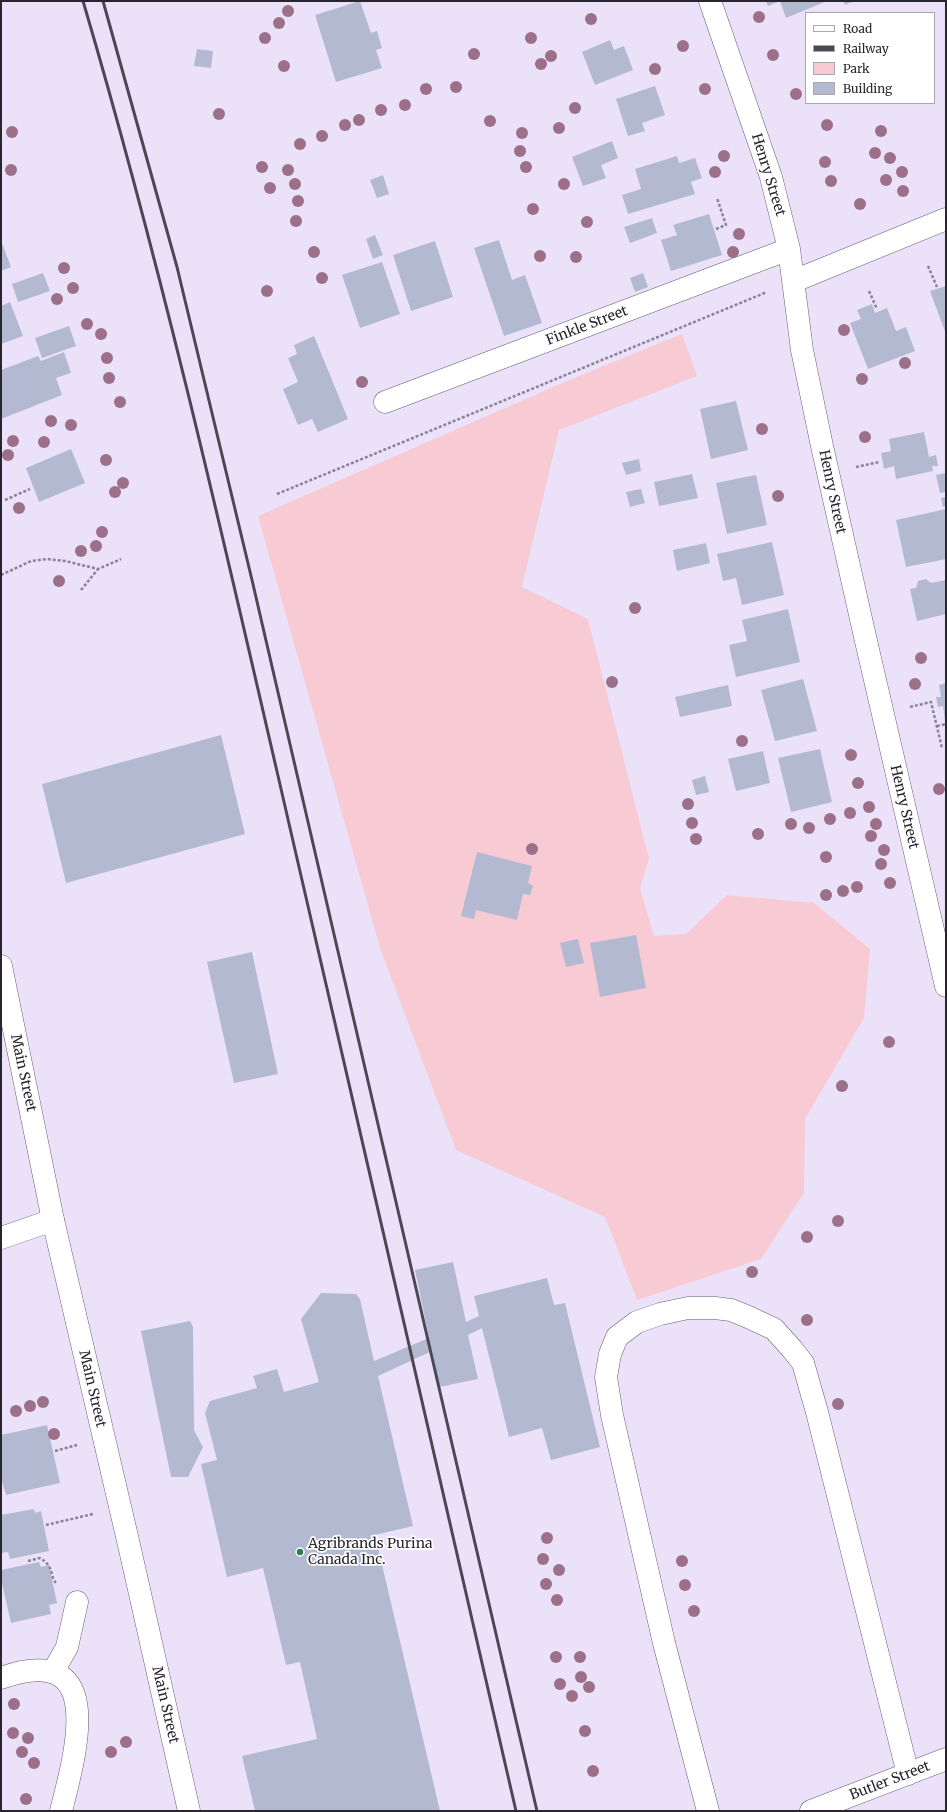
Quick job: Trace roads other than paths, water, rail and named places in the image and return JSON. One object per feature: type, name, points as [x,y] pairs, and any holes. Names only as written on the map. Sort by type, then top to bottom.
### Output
[{"type":"street","name":"Henry Street","points":[[710,1],[771,177],[789,249],[802,350],[833,497],[946,986]]},
{"type":"street","points":[[794,281],[946,219]]},
{"type":"street","name":"Finkle Street","points":[[385,402],[789,249]]},
{"type":"street","name":"Main Street","points":[[1,966],[54,1220],[189,1811]]},
{"type":"street","points":[[1,1238],[54,1220]]},
{"type":"street","points":[[708,1811],[662,1636],[612,1416],[606,1377],[610,1354],[617,1337],[637,1322],[660,1314],[688,1308],[715,1308],[731,1310],[774,1329],[792,1348],[803,1363],[817,1412],[908,1774]]},
{"type":"street","points":[[56,1673],[67,1647],[77,1602]]},
{"type":"street","points":[[1,1678],[12,1674],[38,1669],[56,1673],[66,1679],[71,1687],[76,1700],[77,1716],[75,1746],[61,1811]]},
{"type":"street","name":"Butler Street","points":[[812,1811],[946,1759]]},
{"type":"railway","points":[[83,1],[142,213],[196,426],[247,640],[516,1811]]},
{"type":"railway","points":[[103,1],[177,267],[252,580],[537,1811]]},
{"type":"place","name":"Agribrands Purina Canada Inc.","points":[[300,1552]]}]
